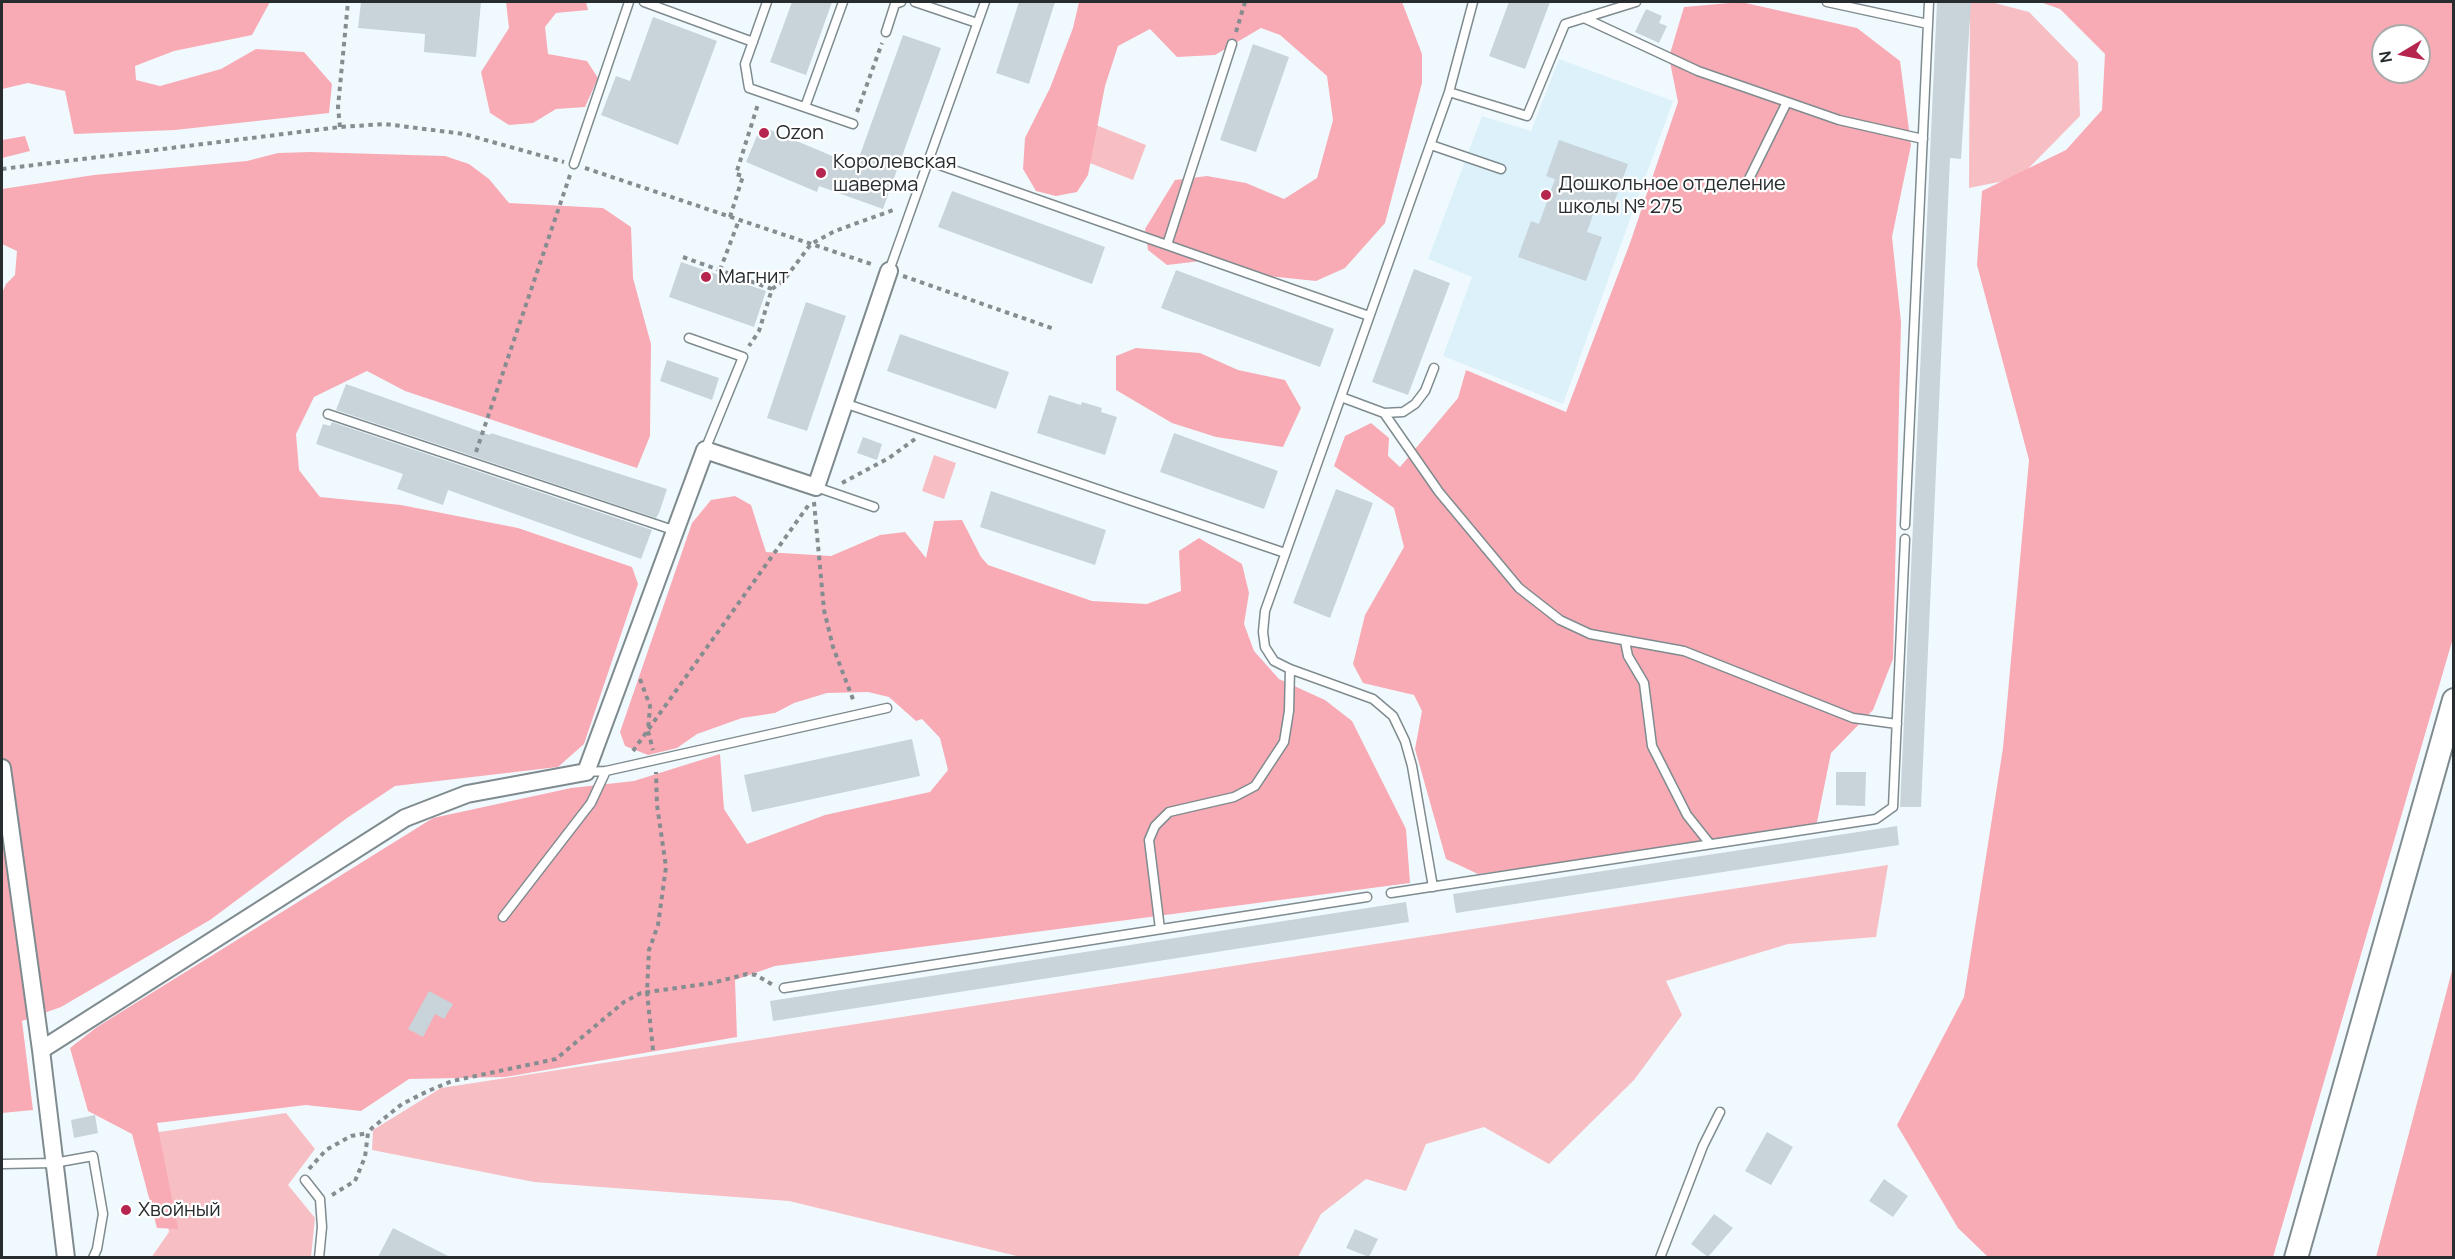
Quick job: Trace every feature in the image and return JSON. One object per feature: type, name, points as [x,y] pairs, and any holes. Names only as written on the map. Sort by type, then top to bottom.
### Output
[{"type":"street","points":[[41,1050],[405,818],[467,794],[586,772],[705,450],[822,489],[844,403],[889,271]]},
{"type":"street","points":[[2296,1257],[2454,700]]},
{"type":"street","points":[[2,768],[41,1050],[66,1257]]},
{"type":"lane","points":[[574,164],[629,2]]},
{"type":"lane","points":[[644,2],[753,42]]},
{"type":"lane","points":[[767,2],[745,64],[749,88],[853,124]]},
{"type":"lane","points":[[805,107],[843,2]]},
{"type":"lane","points":[[886,32],[895,4],[901,2]]},
{"type":"lane","points":[[915,2],[977,23]]},
{"type":"lane","points":[[889,271],[985,2]]},
{"type":"lane","points":[[1433,887],[1412,766],[1405,741],[1393,716],[1373,699],[1290,669],[1275,661],[1265,647],[1263,632],[1265,611],[1449,92],[1473,2]]},
{"type":"lane","points":[[1449,92],[1527,116],[1565,24],[1636,2]]},
{"type":"lane","points":[[1827,2],[1928,24]]},
{"type":"lane","points":[[1905,525],[1929,2]]},
{"type":"lane","points":[[1584,18],[1698,71],[1839,120],[1923,139]]},
{"type":"lane","points":[[1167,245],[1232,44]]},
{"type":"lane","points":[[1748,181],[1787,102]]},
{"type":"lane","points":[[1431,145],[1501,169]]},
{"type":"lane","points":[[928,161],[1370,316]]},
{"type":"lane","points":[[689,338],[743,357],[705,450]]},
{"type":"lane","points":[[1341,397],[1384,413],[1403,412],[1414,404],[1425,391],[1434,369]]},
{"type":"lane","points":[[844,403],[1285,553]]},
{"type":"lane","points":[[1384,413],[1439,492],[1519,588],[1560,620],[1590,634],[1684,651],[1853,717],[1897,724]]},
{"type":"lane","points":[[328,414],[471,464],[676,531]]},
{"type":"lane","points":[[822,489],[874,507]]},
{"type":"lane","points":[[1391,894],[1876,819],[1893,807],[1905,539]]},
{"type":"lane","points":[[1625,641],[1628,656],[1644,683],[1652,746],[1687,815],[1710,844]]},
{"type":"lane","points":[[1160,929],[1149,840],[1155,826],[1169,812],[1234,797],[1256,786],[1284,742],[1289,711],[1290,669]]},
{"type":"lane","points":[[586,772],[606,771],[887,708]]},
{"type":"lane","points":[[503,917],[591,803],[606,771]]},
{"type":"lane","points":[[784,988],[1367,897]]},
{"type":"lane","points":[[1660,1257],[1703,1146],[1720,1112]]},
{"type":"lane","points":[[2,1164],[54,1163],[93,1155],[103,1214],[97,1250],[93,1257]]},
{"type":"lane","points":[[305,1180],[320,1199],[322,1227],[319,1257]]},
{"type":"path","points":[[340,127],[338,107],[348,2]]},
{"type":"path","points":[[1232,44],[1245,2]]},
{"type":"path","points":[[853,124],[886,32]]},
{"type":"path","points":[[730,217],[743,176],[736,174],[762,93]]},
{"type":"path","points":[[2,169],[340,127],[385,124],[426,127],[464,134],[574,164],[1054,329]]},
{"type":"path","points":[[471,464],[559,215],[574,164]]},
{"type":"path","points":[[743,357],[759,331],[772,289],[784,280],[811,244],[835,231],[888,213],[914,200]]},
{"type":"path","points":[[720,270],[739,220]]},
{"type":"path","points":[[683,256],[772,289]]},
{"type":"path","points":[[822,489],[889,458],[926,431]]},
{"type":"path","points":[[619,768],[648,731],[814,497],[824,610],[833,647],[859,714]]},
{"type":"path","points":[[632,649],[640,685],[650,706],[648,731],[655,760],[657,805],[666,867],[658,925],[649,950],[647,992],[653,1050]]},
{"type":"path","points":[[305,1180],[311,1164],[326,1150],[351,1136],[368,1133],[402,1104],[452,1081],[556,1059],[624,1002],[647,992],[712,983],[747,974],[756,975],[784,988]]},
{"type":"path","points":[[320,1199],[341,1192],[355,1181],[365,1157],[368,1133]]},
{"type":"shaded area","points":[[2,2],[270,2],[252,35],[174,51],[135,66],[136,80],[160,86],[221,69],[256,49],[304,52],[332,84],[329,113],[175,130],[74,134],[65,91],[28,83],[2,89]]},
{"type":"shaded area","points":[[506,2],[586,2],[588,10],[556,13],[545,27],[548,54],[587,61],[598,78],[585,107],[556,109],[533,123],[509,125],[490,113],[481,72],[509,28]]},
{"type":"shaded area","points":[[1079,2],[1402,2],[1422,54],[1422,83],[1385,223],[1345,268],[1316,281],[1258,275],[1201,261],[1167,265],[1148,250],[1145,229],[1175,180],[1207,176],[1246,183],[1284,199],[1317,178],[1333,120],[1327,76],[1280,35],[1261,28],[1215,55],[1177,57],[1150,29],[1118,46],[1105,86],[1088,175],[1077,192],[1056,196],[1036,191],[1023,169],[1025,138],[1050,88],[1073,28]]},
{"type":"shaded area","points":[[1741,2],[1857,28],[1900,61],[1911,145],[1892,237],[1901,322],[1893,659],[1873,710],[1831,753],[1817,822],[1806,830],[1478,874],[1446,859],[1415,749],[1422,711],[1414,695],[1363,683],[1353,664],[1365,615],[1404,547],[1394,508],[1334,466],[1345,436],[1371,423],[1389,438],[1388,456],[1400,467],[1458,398],[1466,370],[1566,412],[1630,243],[1678,102],[1669,57],[1684,7]]},
{"type":"shaded area","points":[[1970,2],[1991,2],[2029,12],[2078,62],[2080,116],[2019,178],[1969,188]]},
{"type":"shaded area","points":[[2040,2],[2453,2],[2453,638],[2273,1257],[1988,1257],[1958,1228],[1897,1125],[1964,997],[2003,748],[2029,460],[1977,265],[1982,191],[2066,150],[2102,110],[2105,54],[2060,9]]},
{"type":"shaded area","name":"Дошкольное отделение школы № 275","points":[[1559,59],[1673,101],[1563,404],[1443,356],[1472,277],[1428,259],[1482,116],[1531,131]]},
{"type":"shaded area","points":[[1096,125],[1146,145],[1133,180],[1082,160]]},
{"type":"shaded area","points":[[25,136],[30,151],[2,158],[2,140]]},
{"type":"shaded area","points":[[278,153],[445,156],[469,164],[489,179],[509,203],[603,208],[631,227],[633,278],[651,344],[650,436],[637,468],[405,391],[367,371],[314,397],[296,434],[299,470],[320,497],[401,505],[518,528],[632,567],[638,584],[584,744],[558,767],[395,786],[347,818],[210,920],[61,1007],[22,1021],[33,1110],[2,1113],[2,293],[6,284],[15,275],[17,251],[2,244],[2,189],[94,175],[247,161]]},
{"type":"shaded area","points":[[1136,348],[1200,353],[1238,370],[1285,380],[1301,408],[1283,447],[1216,437],[1172,423],[1116,390],[1116,356]]},
{"type":"shaded area","points":[[934,455],[956,463],[944,499],[922,491]]},
{"type":"shaded area","points":[[735,496],[751,505],[766,552],[831,556],[880,535],[905,532],[926,558],[934,521],[962,520],[981,557],[988,565],[1092,601],[1147,604],[1181,591],[1179,551],[1199,538],[1242,564],[1249,593],[1244,624],[1254,651],[1279,679],[1325,700],[1352,721],[1406,829],[1410,883],[775,966],[735,980],[737,1037],[505,1077],[409,1079],[361,1111],[306,1105],[157,1123],[178,1229],[157,1228],[132,1134],[88,1111],[70,1048],[97,1027],[433,818],[571,788],[634,781],[720,754],[724,809],[747,844],[825,815],[930,792],[948,770],[940,738],[922,719],[916,721],[889,697],[868,692],[827,693],[794,703],[775,713],[742,718],[697,734],[677,748],[648,755],[625,746],[620,732],[692,523],[711,500]]},
{"type":"shaded area","points":[[1888,865],[1876,937],[1788,944],[1666,981],[1682,1015],[1634,1080],[1549,1164],[1484,1127],[1426,1144],[1406,1191],[1366,1179],[1321,1214],[1298,1257],[1021,1257],[789,1201],[534,1182],[372,1150],[373,1130],[441,1088]]},
{"type":"shaded area","points":[[2453,967],[2453,1257],[2376,1257],[2413,1118]]},
{"type":"shaded area","points":[[286,1113],[315,1149],[288,1185],[315,1218],[311,1257],[151,1258],[169,1232],[153,1133]]},
{"type":"building","points":[[361,2],[481,2],[476,57],[424,52],[425,34],[358,28]]},
{"type":"building","points":[[792,2],[832,2],[806,75],[770,62]]},
{"type":"building","points":[[1019,2],[1055,2],[1029,84],[996,73]]},
{"type":"building","points":[[1509,2],[1550,2],[1525,69],[1489,56]]},
{"type":"building","points":[[1937,2],[1971,2],[1961,159],[1950,158],[1921,807],[1900,807]]},
{"type":"building","points":[[1646,9],[1662,16],[1659,23],[1667,26],[1659,43],[1635,32]]},
{"type":"building","points":[[653,17],[717,41],[678,145],[601,115],[616,76],[630,81]]},
{"type":"building","points":[[903,35],[941,48],[883,209],[819,186],[817,192],[746,162],[761,126],[856,166]]},
{"type":"building","points":[[1253,44],[1289,57],[1256,152],[1220,140]]},
{"type":"building","points":[[1559,140],[1628,164],[1612,208],[1597,203],[1587,232],[1602,237],[1586,281],[1518,257],[1531,221],[1539,224],[1555,179],[1546,176]]},
{"type":"building","points":[[952,191],[1105,247],[1092,284],[938,227]]},
{"type":"building","points":[[681,262],[766,291],[754,327],[669,297]]},
{"type":"building","points":[[1414,269],[1450,283],[1408,395],[1372,382]]},
{"type":"building","points":[[1176,270],[1334,329],[1320,367],[1161,308]]},
{"type":"building","points":[[806,302],[846,316],[807,431],[767,418]]},
{"type":"building","points":[[900,334],[1009,372],[996,409],[887,371]]},
{"type":"building","points":[[667,360],[719,378],[712,400],[660,381]]},
{"type":"building","points":[[346,384],[490,435],[491,433],[667,489],[659,513],[656,518],[336,410]]},
{"type":"building","points":[[1049,395],[1081,405],[1082,402],[1102,408],[1101,412],[1117,417],[1105,455],[1037,433]]},
{"type":"building","points":[[332,422],[652,530],[641,559],[448,490],[443,505],[397,489],[403,474],[316,444],[323,424],[330,426]]},
{"type":"building","points":[[1174,433],[1278,471],[1264,509],[1160,472]]},
{"type":"building","points":[[863,437],[882,444],[877,460],[857,453]]},
{"type":"building","points":[[1336,489],[1373,503],[1330,618],[1293,603]]},
{"type":"building","points":[[991,491],[1106,530],[1095,565],[980,527]]},
{"type":"building","points":[[912,739],[920,776],[752,812],[744,775]]},
{"type":"building","points":[[1836,772],[1866,772],[1865,806],[1836,805]]},
{"type":"building","points":[[1897,826],[1899,845],[1456,913],[1453,894]]},
{"type":"building","points":[[1406,902],[1409,922],[773,1021],[770,1001]]},
{"type":"building","points":[[429,991],[453,1004],[444,1019],[435,1014],[423,1037],[408,1029]]},
{"type":"building","points":[[95,1115],[98,1133],[74,1138],[71,1120]]},
{"type":"building","points":[[1767,1132],[1793,1147],[1771,1185],[1745,1171]]},
{"type":"building","points":[[1884,1179],[1908,1196],[1893,1217],[1869,1201]]},
{"type":"building","points":[[1714,1214],[1733,1228],[1708,1257],[1691,1244]]},
{"type":"building","points":[[393,1228],[450,1257],[378,1257]]},
{"type":"building","points":[[1355,1229],[1378,1239],[1369,1257],[1346,1248]]},
{"type":"place","name":"Ozon","points":[[764,133]]},
{"type":"place","name":"Королевская шаверма","points":[[821,173]]},
{"type":"place","name":"Дошкольное отделение школы № 275","points":[[1546,195]]},
{"type":"place","name":"Магнит","points":[[706,277]]},
{"type":"place","name":"Хвойный","points":[[126,1210]]}]
